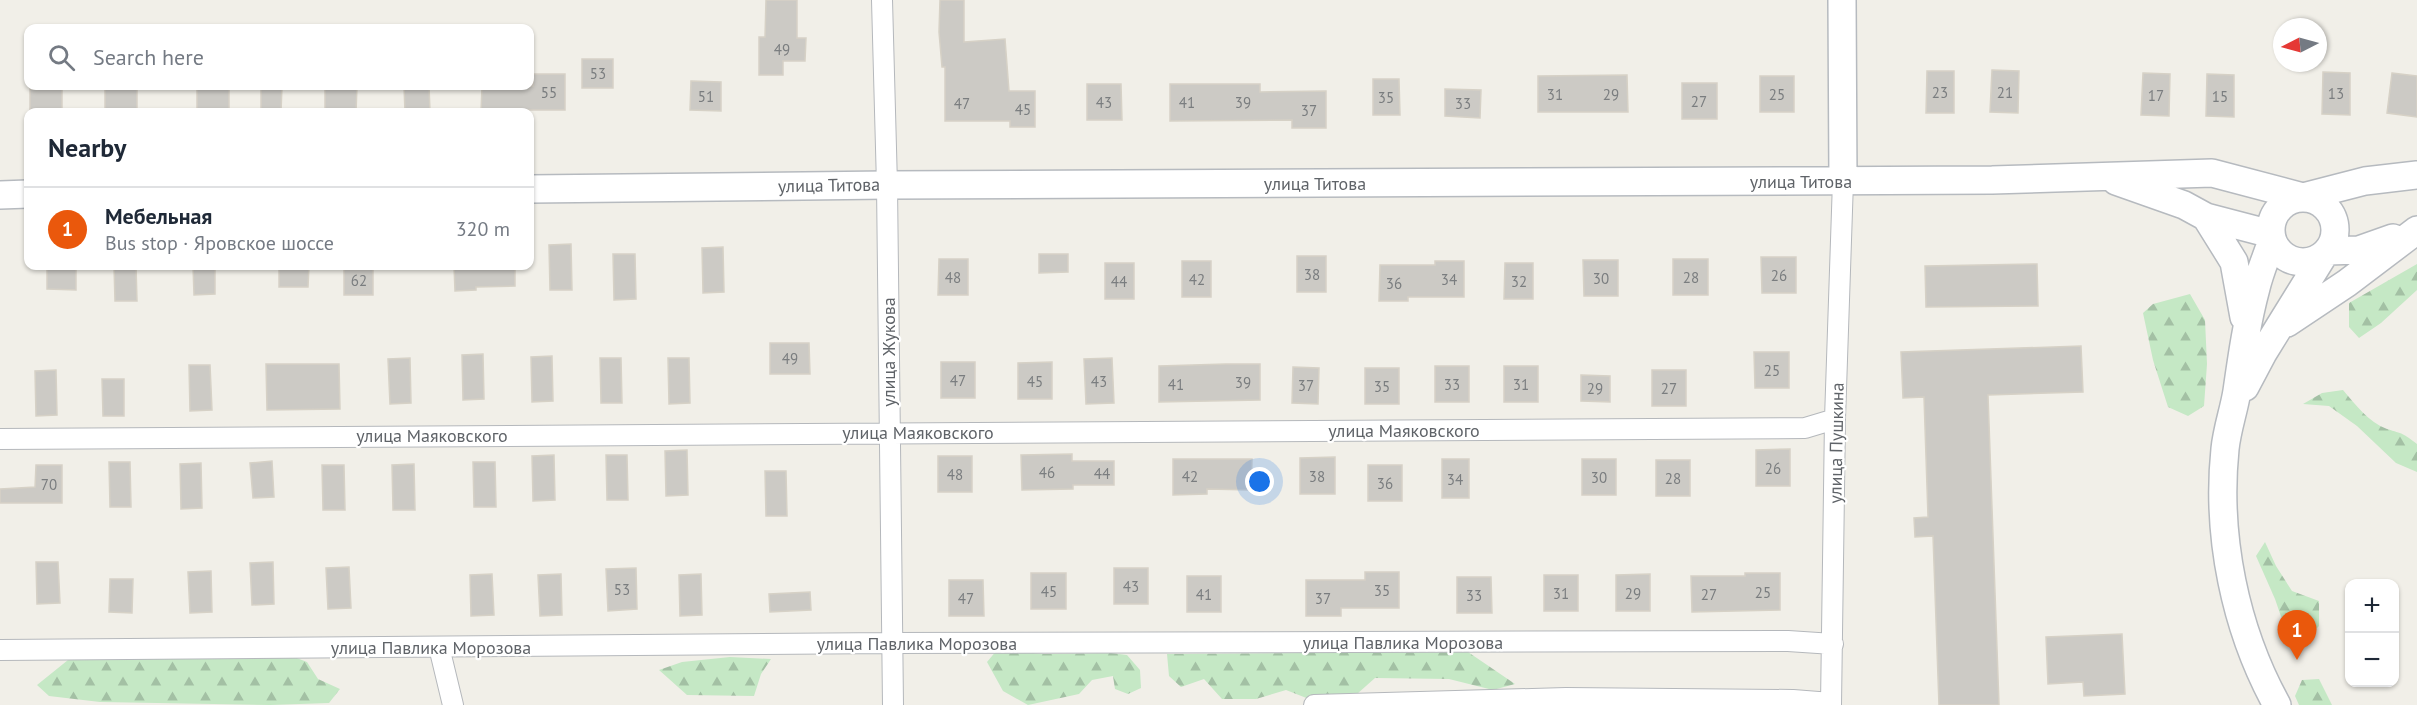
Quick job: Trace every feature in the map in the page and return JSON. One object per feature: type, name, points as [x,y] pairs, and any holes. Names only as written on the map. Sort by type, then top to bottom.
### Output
[{"type":"main road","points":[[1842,0],[1843,181]]},
{"type":"main road","name":"улица Титова","points":[[534,189],[1992,180],[2212,173],[2303,197]]},
{"type":"main road","points":[[2277,705],[2253,656],[2240,618],[2231,572],[2224,506],[2225,448],[2256,286],[2272,237],[2272,220],[2279,208],[2290,200],[2365,181],[2417,175]]},
{"type":"main road","points":[[2101,176],[2184,205],[2205,217],[2272,237],[2284,256],[2297,262],[2310,262],[2325,254],[2359,250],[2417,230]]},
{"type":"main road","points":[[0,195],[24,194]]},
{"type":"main road","points":[[2234,407],[2263,352],[2336,233],[2334,220],[2322,203],[2303,197]]},
{"type":"main road","points":[[2205,217],[2234,262],[2247,330]]},
{"type":"main road","points":[[2281,326],[2347,283],[2417,230]]},
{"type":"street","name":"улица Жукова","points":[[882,0],[887,185],[892,705]]},
{"type":"street","name":"улица Пушкина","points":[[1831,704],[1835,419],[1843,181]]},
{"type":"street","name":"улица Маяковского","points":[[0,439],[1805,428],[1835,419]]},
{"type":"street","name":"улица Павлика Морозова","points":[[0,650],[891,643],[1788,641],[1833,644]]},
{"type":"street","points":[[439,647],[453,705]]},
{"type":"street","points":[[1314,705],[1566,698],[1793,700],[1831,704]]},
{"type":"green space","points":[[2417,264],[2417,290],[2381,323],[2359,338],[2349,327],[2349,303]]},
{"type":"green space","points":[[2190,294],[2205,320],[2207,364],[2204,406],[2188,416],[2168,407],[2153,360],[2143,313],[2153,304]]},
{"type":"green space","points":[[2343,390],[2374,422],[2403,434],[2417,444],[2417,472],[2396,463],[2357,426],[2329,406],[2303,404],[2322,393]]},
{"type":"green space","points":[[2265,542],[2276,566],[2292,591],[2319,601],[2319,626],[2308,637],[2289,640],[2275,599],[2256,556]]},
{"type":"green space","points":[[997,650],[1044,654],[1111,653],[1127,655],[1140,670],[1141,688],[1128,694],[1115,689],[1113,676],[1092,680],[1079,694],[1028,705],[1003,691],[987,662]]},
{"type":"green space","points":[[1468,652],[1515,684],[1493,690],[1449,679],[1375,678],[1357,694],[1309,699],[1286,690],[1256,699],[1222,699],[1204,679],[1181,687],[1169,676],[1167,654]]},
{"type":"green space","points":[[284,653],[307,662],[318,679],[340,689],[329,703],[270,705],[100,702],[49,696],[37,685],[68,660],[118,656]]},
{"type":"green space","points":[[730,657],[771,659],[761,674],[754,696],[687,695],[659,670],[682,662]]},
{"type":"green space","points":[[2319,679],[2332,705],[2299,705],[2295,696],[2302,680]]},
{"type":"building","points":[[766,0],[797,0],[797,38],[806,38],[805,61],[783,61],[783,75],[759,75],[759,37],[765,37]]},
{"type":"building","points":[[940,0],[964,0],[964,42],[1005,39],[1009,91],[1035,91],[1035,127],[1010,127],[1010,121],[945,121],[945,67],[942,67],[939,32]]},
{"type":"building","points":[[582,59],[613,59],[613,88],[582,88]]},
{"type":"building","points":[[1992,70],[2019,71],[2018,113],[1990,112]]},
{"type":"building","points":[[1927,71],[1954,71],[1954,113],[1926,113]]},
{"type":"building","points":[[2323,72],[2350,73],[2350,115],[2322,114]]},
{"type":"building","points":[[2143,73],[2170,74],[2169,116],[2141,115]]},
{"type":"building","points":[[2392,73],[2417,76],[2417,117],[2387,113]]},
{"type":"building","points":[[534,74],[565,74],[565,110],[481,108],[482,90],[534,90]]},
{"type":"building","points":[[2207,74],[2234,75],[2234,117],[2206,116]]},
{"type":"building","points":[[1627,75],[1628,112],[1538,112],[1538,76]]},
{"type":"building","points":[[1760,76],[1794,76],[1794,112],[1760,112]]},
{"type":"building","points":[[1373,79],[1399,79],[1400,115],[1373,115]]},
{"type":"building","points":[[691,81],[721,82],[721,111],[690,110]]},
{"type":"building","points":[[1682,83],[1717,83],[1717,119],[1682,119]]},
{"type":"building","points":[[1087,84],[1121,84],[1122,120],[1087,120]]},
{"type":"building","points":[[1170,84],[1260,84],[1260,92],[1326,91],[1326,128],[1292,128],[1292,120],[1170,121]]},
{"type":"building","points":[[1445,89],[1481,90],[1480,118],[1445,116]]},
{"type":"building","points":[[30,90],[62,90],[62,108],[30,108]]},
{"type":"building","points":[[105,90],[137,90],[137,108],[105,108]]},
{"type":"building","points":[[197,90],[229,90],[229,108],[197,108]]},
{"type":"building","points":[[261,90],[282,90],[281,108],[261,108]]},
{"type":"building","points":[[325,90],[357,90],[356,108],[325,108]]},
{"type":"building","points":[[404,90],[429,90],[430,108],[405,108]]},
{"type":"building","points":[[571,244],[572,290],[550,290],[549,245]]},
{"type":"building","points":[[723,247],[724,292],[703,293],[702,248]]},
{"type":"building","points":[[613,254],[635,254],[636,299],[614,300]]},
{"type":"building","points":[[1039,254],[1068,254],[1068,272],[1039,273]]},
{"type":"building","points":[[1297,256],[1326,256],[1326,292],[1297,292]]},
{"type":"building","points":[[1761,257],[1796,257],[1796,293],[1762,293]]},
{"type":"building","points":[[939,259],[968,259],[968,295],[938,295]]},
{"type":"building","points":[[1673,259],[1708,259],[1708,295],[1673,295]]},
{"type":"building","points":[[1583,260],[1618,260],[1618,296],[1584,296]]},
{"type":"building","points":[[1182,261],[1211,261],[1211,297],[1182,297]]},
{"type":"building","points":[[1435,261],[1464,261],[1464,297],[1408,297],[1408,301],[1379,301],[1380,265],[1435,265]]},
{"type":"building","points":[[1105,263],[1134,263],[1134,299],[1105,299]]},
{"type":"building","points":[[1505,263],[1533,263],[1533,299],[1504,299]]},
{"type":"building","points":[[2037,264],[2038,306],[1926,307],[1925,266]]},
{"type":"building","points":[[47,270],[76,270],[76,290],[47,289]]},
{"type":"building","points":[[114,270],[136,270],[137,301],[115,301]]},
{"type":"building","points":[[193,270],[215,270],[215,294],[194,295]]},
{"type":"building","points":[[279,270],[309,270],[308,287],[279,287]]},
{"type":"building","points":[[344,270],[373,270],[373,295],[344,295]]},
{"type":"building","points":[[454,270],[515,270],[515,286],[476,287],[476,290],[455,291]]},
{"type":"building","points":[[770,343],[809,343],[810,374],[770,374]]},
{"type":"building","points":[[2081,346],[2083,392],[1988,395],[1999,705],[1939,705],[1933,536],[1915,537],[1914,518],[1928,517],[1924,397],[1903,398],[1901,352]]},
{"type":"building","points":[[1754,352],[1789,352],[1789,388],[1755,388]]},
{"type":"building","points":[[483,354],[484,399],[463,400],[462,355]]},
{"type":"building","points":[[552,356],[553,401],[532,402],[531,357]]},
{"type":"building","points":[[410,358],[411,403],[390,404],[388,359]]},
{"type":"building","points":[[600,358],[621,358],[622,403],[601,403]]},
{"type":"building","points":[[668,358],[689,358],[690,403],[669,404]]},
{"type":"building","points":[[1112,358],[1114,403],[1086,404],[1084,359]]},
{"type":"building","points":[[941,362],[975,362],[975,398],[941,398]]},
{"type":"building","points":[[1052,362],[1052,399],[1018,399],[1018,363]]},
{"type":"building","points":[[266,364],[339,364],[340,409],[267,410]]},
{"type":"building","points":[[1260,364],[1260,400],[1159,402],[1159,366]]},
{"type":"building","points":[[189,365],[210,365],[212,410],[190,411]]},
{"type":"building","points":[[1435,366],[1469,366],[1469,402],[1435,402]]},
{"type":"building","points":[[1504,366],[1538,366],[1538,402],[1504,402]]},
{"type":"building","points":[[1293,367],[1319,368],[1318,404],[1292,403]]},
{"type":"building","points":[[1365,368],[1399,368],[1399,404],[1365,404]]},
{"type":"building","points":[[56,370],[57,415],[36,416],[35,371]]},
{"type":"building","points":[[1652,370],[1686,370],[1686,406],[1652,406]]},
{"type":"building","points":[[1581,375],[1610,376],[1610,402],[1581,401]]},
{"type":"building","points":[[102,379],[124,379],[124,416],[103,416]]},
{"type":"building","points":[[1790,449],[1790,486],[1756,486],[1756,450]]},
{"type":"building","points":[[687,450],[688,495],[666,496],[665,451]]},
{"type":"building","points":[[1072,454],[1072,461],[1114,461],[1114,485],[1073,485],[1073,489],[1022,490],[1021,455]]},
{"type":"building","points":[[554,455],[555,500],[533,501],[532,456]]},
{"type":"building","points":[[606,455],[627,455],[628,500],[607,500]]},
{"type":"building","points":[[938,456],[972,456],[972,492],[938,492]]},
{"type":"building","points":[[1335,457],[1335,494],[1300,494],[1300,458]]},
{"type":"building","points":[[1173,459],[1252,459],[1251,490],[1207,489],[1207,494],[1173,495]]},
{"type":"building","points":[[1442,459],[1469,459],[1469,498],[1442,498]]},
{"type":"building","points":[[1582,459],[1616,459],[1616,495],[1582,495]]},
{"type":"building","points":[[1656,460],[1690,460],[1690,496],[1656,496]]},
{"type":"building","points":[[272,461],[274,497],[253,498],[250,463]]},
{"type":"building","points":[[109,462],[130,462],[131,507],[110,507]]},
{"type":"building","points":[[473,462],[495,462],[496,507],[474,507]]},
{"type":"building","points":[[201,463],[202,508],[181,509],[180,464]]},
{"type":"building","points":[[414,464],[415,510],[393,510],[392,465]]},
{"type":"building","points":[[36,465],[62,465],[62,503],[0,503],[0,489],[35,487]]},
{"type":"building","points":[[322,465],[344,465],[345,510],[323,510]]},
{"type":"building","points":[[1368,465],[1402,465],[1402,501],[1368,501]]},
{"type":"building","points":[[765,471],[786,471],[787,516],[766,516]]},
{"type":"building","points":[[36,562],[58,562],[60,603],[37,604]]},
{"type":"building","points":[[273,562],[274,604],[252,605],[250,563]]},
{"type":"building","points":[[349,567],[351,608],[328,609],[326,568]]},
{"type":"building","points":[[636,568],[637,609],[608,611],[606,569]]},
{"type":"building","points":[[1114,568],[1148,568],[1148,604],[1114,604]]},
{"type":"building","points":[[211,571],[212,612],[190,613],[188,572]]},
{"type":"building","points":[[1365,572],[1399,572],[1399,608],[1341,608],[1341,616],[1306,616],[1306,580],[1365,580]]},
{"type":"building","points":[[1031,573],[1066,573],[1066,609],[1031,609]]},
{"type":"building","points":[[1745,573],[1780,573],[1780,610],[1692,612],[1691,576],[1745,576]]},
{"type":"building","points":[[492,574],[494,615],[471,616],[470,575]]},
{"type":"building","points":[[561,574],[562,615],[540,616],[538,575]]},
{"type":"building","points":[[701,574],[702,615],[680,616],[679,575]]},
{"type":"building","points":[[1650,574],[1650,611],[1616,611],[1616,575]]},
{"type":"building","points":[[1544,575],[1578,575],[1578,611],[1544,611]]},
{"type":"building","points":[[1187,576],[1221,576],[1221,612],[1187,612]]},
{"type":"building","points":[[1457,577],[1491,577],[1492,613],[1457,613]]},
{"type":"building","points":[[110,579],[133,579],[132,613],[109,612]]},
{"type":"building","points":[[949,580],[983,580],[984,616],[949,616]]},
{"type":"building","points":[[810,592],[811,610],[770,612],[769,594]]},
{"type":"building","points":[[2122,634],[2125,694],[2084,696],[2083,682],[2048,684],[2046,637]]},
{"type":"place","name":"Мебельная","points":[[2297,660]]}]
